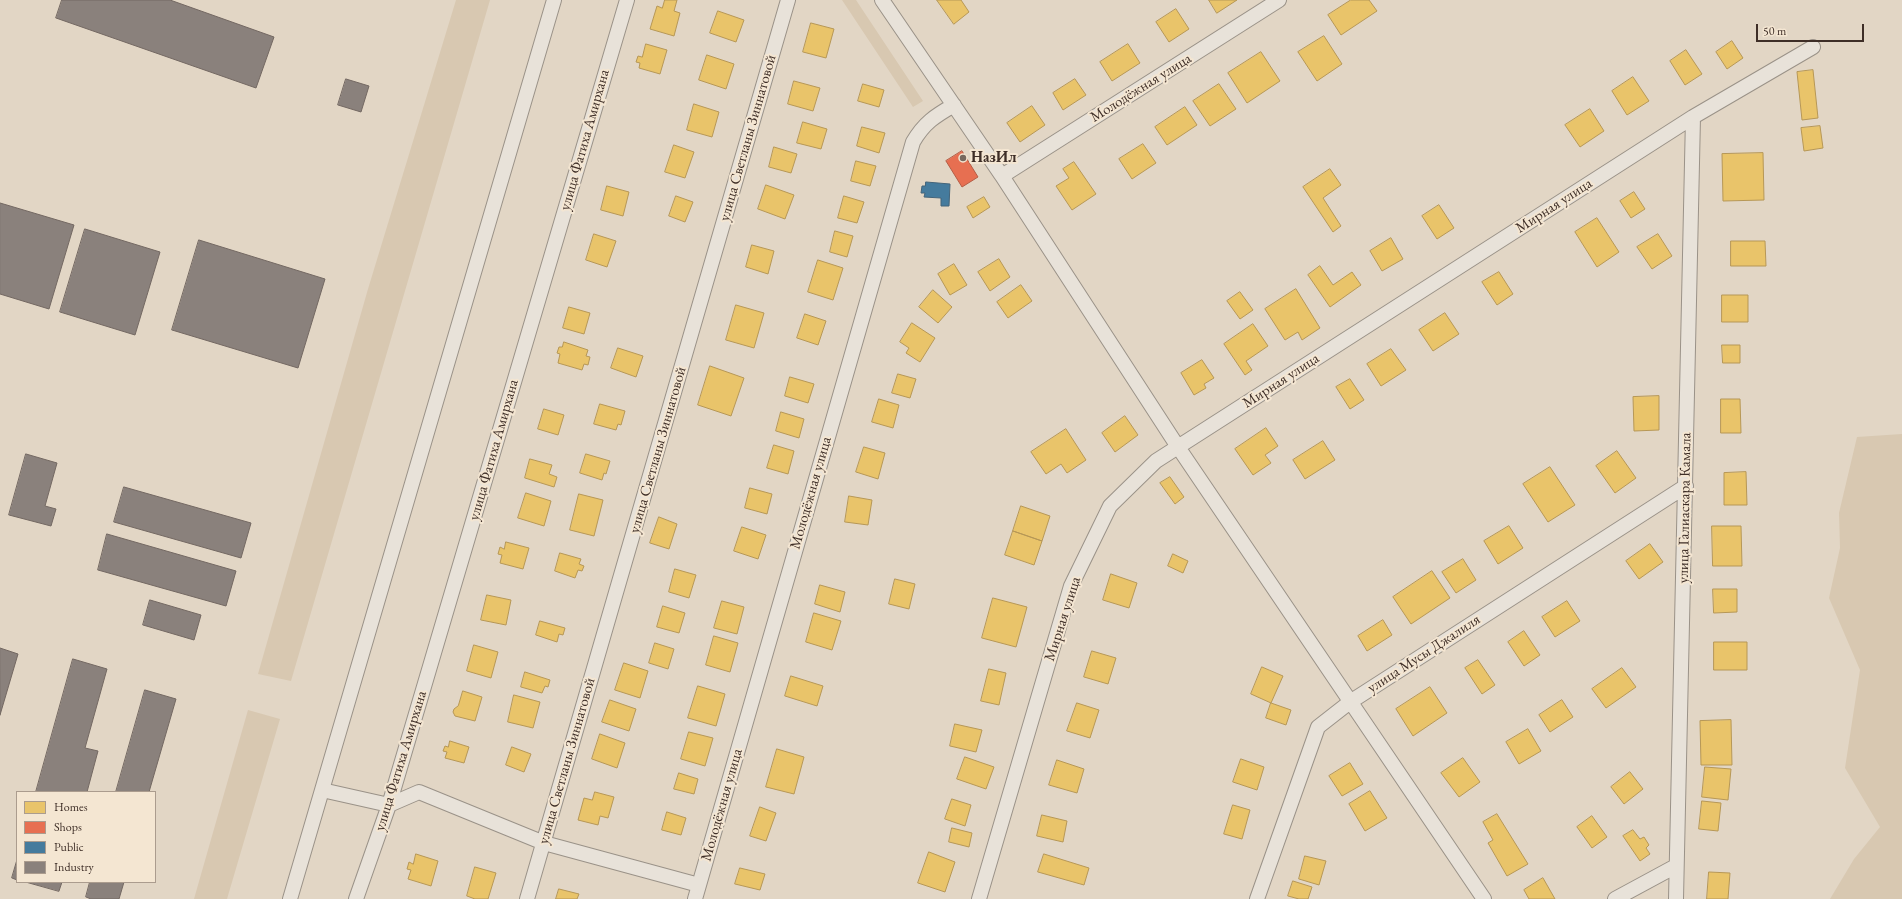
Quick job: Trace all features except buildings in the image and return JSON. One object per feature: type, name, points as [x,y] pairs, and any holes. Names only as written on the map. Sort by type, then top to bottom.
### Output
[{"type":"street","points":[[290,899],[554,0]]},
{"type":"street","name":"улица Фатиха Амирхана","points":[[356,899],[389,805],[627,0]]},
{"type":"street","name":"улица Светланы Зиннатовой","points":[[527,899],[788,0]]},
{"type":"street","points":[[882,0],[1002,176],[1178,447],[1484,899]]},
{"type":"street","name":"Молодёжная улица","points":[[1002,176],[1279,0]]},
{"type":"street","name":"Мирная улица","points":[[979,899],[1071,586],[1110,506],[1156,461],[1693,117],[1813,47]]},
{"type":"street","name":"Молодёжная улица","points":[[695,899],[913,142],[921,128],[932,118],[954,105]]},
{"type":"street","name":"улица Галиаскара Камала","points":[[1676,899],[1693,117]]},
{"type":"street","name":"улица Мусы Джалиля","points":[[1257,899],[1318,727],[1350,702],[1686,486]]},
{"type":"street","points":[[322,790],[389,805],[419,792],[544,843],[699,885]]},
{"type":"street","points":[[1614,899],[1676,866]]},
{"type":"shaded area","points":[[456,0],[490,0],[291,681],[258,674],[368,289]]},
{"type":"shaded area","points":[[842,0],[856,0],[923,101],[913,107]]},
{"type":"shaded area","points":[[1902,434],[1902,899],[1830,899],[1854,859],[1880,827],[1845,768],[1860,670],[1829,598],[1840,548],[1839,513],[1857,437]]},
{"type":"shaded area","points":[[248,710],[280,719],[227,899],[194,899]]},
{"type":"place","name":"НазИл","points":[[963,158]]}]
